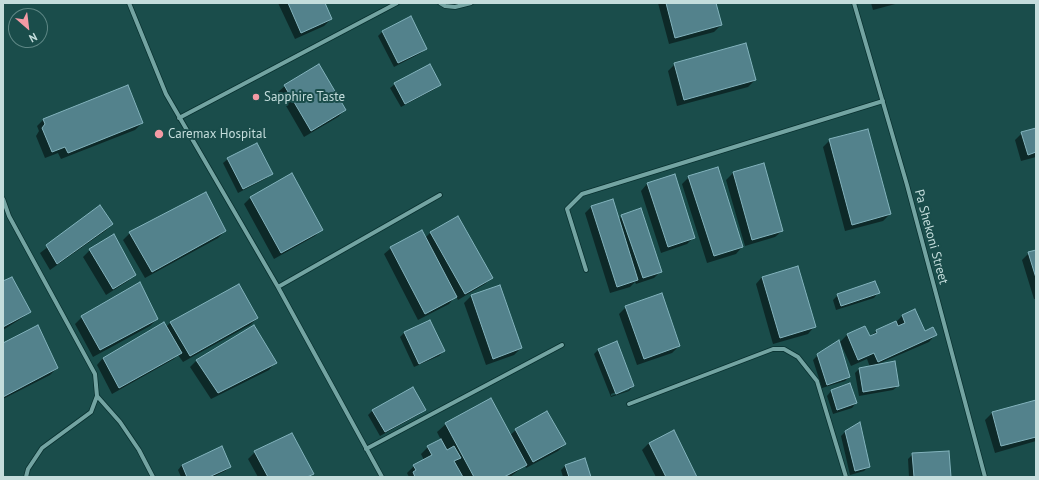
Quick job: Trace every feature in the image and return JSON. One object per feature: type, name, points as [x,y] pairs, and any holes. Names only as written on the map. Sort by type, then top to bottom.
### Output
[{"type":"street","points":[[129,3],[166,94],[278,287],[382,477]]},
{"type":"street","points":[[179,118],[397,3]]},
{"type":"street","points":[[440,3],[445,6],[454,7],[471,3]]},
{"type":"street","name":"Pa Shekoni Street","points":[[854,3],[907,185],[985,477]]},
{"type":"street","points":[[586,270],[567,209],[582,194],[882,101]]},
{"type":"street","points":[[278,287],[440,195]]},
{"type":"street","points":[[3,199],[9,216],[95,374],[97,396],[91,412],[42,448],[28,469],[26,477]]},
{"type":"street","points":[[366,449],[562,345]]},
{"type":"street","points":[[629,404],[773,349],[784,349],[798,357],[816,381],[846,477]]},
{"type":"street","points":[[97,396],[120,422],[139,450],[153,477]]},
{"type":"building","points":[[288,3],[325,3],[332,19],[301,33]]},
{"type":"building","points":[[666,3],[716,3],[722,25],[675,38]]},
{"type":"building","points":[[411,16],[427,49],[398,63],[382,31]]},
{"type":"building","points":[[746,43],[756,80],[684,100],[674,63]]},
{"type":"building","points":[[319,64],[346,110],[311,131],[284,85]]},
{"type":"building","points":[[430,64],[441,85],[405,104],[394,83]]},
{"type":"building","points":[[128,85],[143,123],[68,153],[65,147],[52,152],[42,128],[45,124],[43,119]]},
{"type":"building","points":[[1036,128],[1036,152],[1028,155],[1021,132]]},
{"type":"building","points":[[868,129],[891,214],[852,225],[829,139]]},
{"type":"building","points":[[257,143],[273,174],[243,189],[227,158]]},
{"type":"building","points":[[764,163],[783,231],[752,240],[733,172]]},
{"type":"building","points":[[718,167],[743,247],[714,256],[688,176]]},
{"type":"building","points":[[292,173],[323,230],[281,253],[250,197]]},
{"type":"building","points":[[675,174],[695,238],[668,247],[647,183]]},
{"type":"building","points":[[206,192],[226,231],[152,272],[129,232]]},
{"type":"building","points":[[613,199],[638,280],[617,287],[591,206]]},
{"type":"building","points":[[100,205],[113,224],[57,264],[46,245]]},
{"type":"building","points":[[641,208],[662,272],[643,278],[621,215]]},
{"type":"building","points":[[458,216],[493,278],[465,294],[430,232]]},
{"type":"building","points":[[422,230],[457,297],[425,314],[390,247]]},
{"type":"building","points":[[114,234],[136,275],[113,289],[89,249]]},
{"type":"building","points":[[1036,250],[1036,278],[1028,252]]},
{"type":"building","points":[[798,266],[816,327],[780,338],[762,277]]},
{"type":"building","points":[[12,277],[31,312],[3,327],[3,281]]},
{"type":"building","points":[[875,281],[880,293],[841,306],[837,294]]},
{"type":"building","points":[[140,282],[158,319],[100,350],[81,316]]},
{"type":"building","points":[[239,284],[258,318],[190,356],[170,322]]},
{"type":"building","points":[[500,285],[522,348],[493,359],[471,295]]},
{"type":"building","points":[[662,293],[680,346],[644,359],[625,306]]},
{"type":"building","points":[[915,309],[925,331],[933,327],[937,335],[878,362],[874,353],[858,360],[847,334],[865,326],[870,336],[877,333],[876,330],[896,321],[898,326],[905,323],[902,315]]},
{"type":"building","points":[[430,320],[445,351],[419,364],[404,332]]},
{"type":"building","points":[[164,322],[182,353],[119,388],[103,358]]},
{"type":"building","points":[[38,325],[58,368],[3,397],[3,343]]},
{"type":"building","points":[[254,325],[277,363],[218,393],[196,360]]},
{"type":"building","points":[[839,340],[850,377],[827,385],[817,354]]},
{"type":"building","points":[[617,341],[634,386],[616,394],[598,349]]},
{"type":"building","points":[[895,361],[899,386],[863,392],[859,368]]},
{"type":"building","points":[[850,383],[857,403],[837,410],[831,390]]},
{"type":"building","points":[[413,387],[426,410],[385,432],[372,410]]},
{"type":"building","points":[[491,398],[527,465],[504,477],[474,477],[445,423]]},
{"type":"building","points":[[1036,400],[1036,437],[1001,446],[992,412]]},
{"type":"building","points":[[547,411],[566,444],[533,462],[515,429]]},
{"type":"building","points":[[860,422],[870,467],[855,471],[845,431]]},
{"type":"building","points":[[674,430],[697,477],[666,477],[649,443]]},
{"type":"building","points":[[292,433],[314,474],[307,477],[268,477],[254,451]]},
{"type":"building","points":[[441,439],[447,450],[454,446],[461,458],[454,461],[463,477],[415,477],[413,472],[416,470],[413,465],[432,455],[427,446]]},
{"type":"building","points":[[222,446],[231,467],[209,477],[187,477],[182,465]]},
{"type":"building","points":[[949,451],[951,477],[914,477],[912,453]]},
{"type":"building","points":[[585,458],[591,477],[569,477],[565,465]]},
{"type":"place","name":"Sapphire Taste","points":[[256,97]]},
{"type":"place","name":"Caremax Hospital","points":[[159,134]]}]
